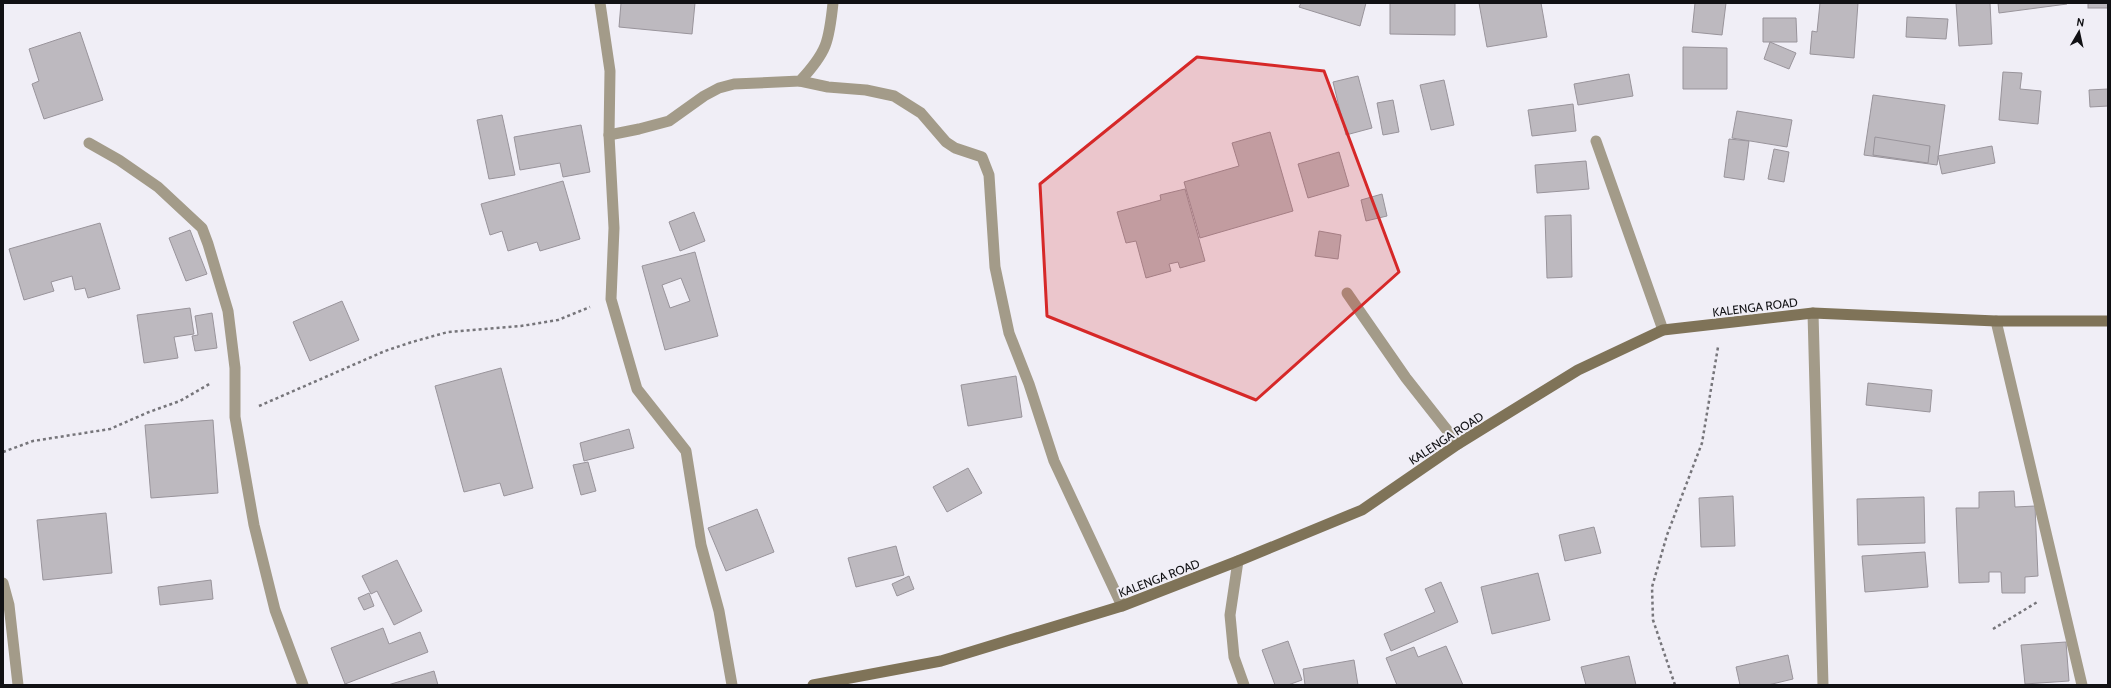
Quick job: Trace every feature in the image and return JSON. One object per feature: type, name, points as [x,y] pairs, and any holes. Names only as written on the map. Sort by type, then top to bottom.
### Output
[{"type":"main road","name":"KALENGA ROAD","points":[[813,685],[941,661],[1122,606],[1238,561],[1362,510],[1458,444],[1578,370],[1662,330],[1813,313],[1996,322],[2108,321]]},
{"type":"street","points":[[600,3],[610,71],[609,134],[614,228],[611,299],[637,390],[686,451],[701,545],[719,611],[732,685]]},
{"type":"street","points":[[800,81],[817,62],[824,50],[830,28],[833,3]]},
{"type":"street","points":[[609,134],[639,129],[669,121],[704,96],[720,88],[734,84],[800,81],[828,87],[866,90],[894,96],[921,113],[946,142],[955,148],[982,157],[989,175],[995,267],[1009,333],[1029,384],[1054,462],[1122,606]]},
{"type":"street","points":[[1596,141],[1662,330]]},
{"type":"street","points":[[89,143],[119,160],[158,187],[202,228],[228,311],[235,368],[235,417],[254,525],[273,602],[303,685]]},
{"type":"street","points":[[1347,293],[1406,378],[1458,444]]},
{"type":"street","points":[[1813,313],[1823,685]]},
{"type":"street","points":[[1996,322],[2082,685]]},
{"type":"street","points":[[1238,561],[1230,615],[1234,657],[1244,685]]},
{"type":"street","points":[[3,583],[9,606],[18,685]]},
{"type":"path","points":[[235,417],[385,351],[412,342],[448,332],[521,326],[558,320],[611,299]]},
{"type":"path","points":[[1675,685],[1653,620],[1652,587],[1667,535],[1702,443],[1722,324]]},
{"type":"path","points":[[3,452],[33,441],[110,429],[180,401],[235,368]]},
{"type":"path","points":[[1994,629],[2059,588]]},
{"type":"highlighted area","points":[[1197,57],[1324,71],[1399,272],[1256,400],[1047,316],[1040,184]]},
{"type":"building","points":[[621,3],[695,3],[692,34],[619,27]]},
{"type":"building","points":[[1301,3],[1366,3],[1360,26],[1299,7]]},
{"type":"building","points":[[1390,3],[1455,3],[1455,35],[1390,34]]},
{"type":"building","points":[[1479,3],[1541,3],[1547,37],[1487,47]]},
{"type":"building","points":[[1695,3],[1726,3],[1722,35],[1692,32]]},
{"type":"building","points":[[1820,3],[1858,3],[1854,58],[1810,54],[1812,31],[1817,32]]},
{"type":"building","points":[[1956,3],[1990,3],[1992,44],[1959,46]]},
{"type":"building","points":[[1998,3],[2067,3],[2067,4],[1999,13]]},
{"type":"building","points":[[2088,3],[2108,3],[2108,8],[2088,8]]},
{"type":"building","points":[[1907,17],[1948,19],[1946,39],[1906,37]]},
{"type":"building","points":[[1763,18],[1796,18],[1797,42],[1763,42]]},
{"type":"building","points":[[80,32],[103,100],[44,119],[32,84],[39,81],[29,49]]},
{"type":"building","points":[[1770,42],[1796,53],[1789,69],[1764,59]]},
{"type":"building","points":[[1683,47],[1727,48],[1727,89],[1683,89]]},
{"type":"building","points":[[2003,72],[2022,73],[2020,89],[2041,91],[2038,124],[1999,120]]},
{"type":"building","points":[[1629,74],[1633,96],[1578,105],[1574,84]]},
{"type":"building","points":[[1358,76],[1372,128],[1346,135],[1333,82]]},
{"type":"building","points":[[1444,80],[1454,125],[1431,130],[1420,85]]},
{"type":"building","points":[[2108,89],[2108,106],[2090,107],[2089,90]]},
{"type":"building","points":[[1873,95],[1945,105],[1937,165],[1864,155]]},
{"type":"building","points":[[1393,100],[1399,132],[1383,135],[1377,103]]},
{"type":"building","points":[[1573,104],[1576,131],[1532,136],[1528,110]]},
{"type":"building","points":[[1737,111],[1792,120],[1787,147],[1732,138]]},
{"type":"building","points":[[502,115],[515,175],[489,179],[477,120]]},
{"type":"building","points":[[581,125],[590,172],[563,177],[560,163],[520,170],[514,137]]},
{"type":"building","points":[[1270,132],[1293,211],[1200,238],[1184,182],[1239,166],[1232,143]]},
{"type":"building","points":[[1875,137],[1930,146],[1928,163],[1873,155]]},
{"type":"building","points":[[1729,139],[1749,141],[1744,180],[1724,177]]},
{"type":"building","points":[[1992,146],[1995,163],[1942,174],[1938,156]]},
{"type":"building","points":[[1774,149],[1789,152],[1784,182],[1768,179]]},
{"type":"building","points":[[1339,152],[1349,186],[1308,198],[1298,164]]},
{"type":"building","points":[[1586,161],[1589,189],[1537,193],[1535,165]]},
{"type":"building","points":[[563,181],[580,239],[540,251],[537,242],[508,251],[502,231],[490,235],[481,204]]},
{"type":"building","points":[[1185,189],[1205,261],[1180,268],[1178,262],[1169,264],[1171,271],[1146,278],[1136,241],[1126,243],[1117,212],[1161,200],[1160,195]]},
{"type":"building","points":[[1382,194],[1387,216],[1366,221],[1361,200]]},
{"type":"building","points":[[694,212],[705,241],[680,251],[669,222]]},
{"type":"building","points":[[1571,215],[1572,277],[1547,278],[1545,216]]},
{"type":"building","points":[[100,223],[120,289],[88,298],[85,288],[75,290],[72,276],[51,282],[54,291],[24,300],[9,249]]},
{"type":"building","points":[[190,230],[207,274],[186,281],[169,238]]},
{"type":"building","points":[[1319,231],[1341,235],[1338,259],[1315,256]]},
{"type":"building","points":[[695,252],[718,336],[665,350],[642,266]],"holes":[[[681,278],[690,301],[670,308],[662,285]]]},
{"type":"building","points":[[342,301],[359,340],[310,361],[293,322]]},
{"type":"building","points":[[190,308],[194,334],[174,337],[178,358],[144,363],[137,315]]},
{"type":"building","points":[[212,313],[217,348],[195,351],[192,336],[198,335],[195,316]]},
{"type":"building","points":[[501,368],[533,488],[504,496],[500,483],[464,492],[435,386]]},
{"type":"building","points":[[1016,376],[1022,417],[968,426],[961,385]]},
{"type":"building","points":[[1868,383],[1932,390],[1930,412],[1866,405]]},
{"type":"building","points":[[213,420],[218,493],[151,498],[145,425]]},
{"type":"building","points":[[629,429],[634,448],[584,461],[580,443]]},
{"type":"building","points":[[588,462],[596,491],[581,495],[573,465]]},
{"type":"building","points":[[968,468],[982,493],[947,512],[933,487]]},
{"type":"building","points":[[2014,491],[2015,507],[2035,506],[2038,576],[2025,577],[2025,593],[2002,593],[2001,572],[1989,572],[1989,582],[1959,583],[1956,508],[1979,508],[1979,492]]},
{"type":"building","points":[[1733,496],[1735,546],[1701,547],[1699,498]]},
{"type":"building","points":[[1924,497],[1925,543],[1858,545],[1857,499]]},
{"type":"building","points":[[757,509],[774,552],[726,571],[708,528]]},
{"type":"building","points":[[106,513],[112,573],[43,580],[37,520]]},
{"type":"building","points":[[1594,527],[1601,553],[1565,561],[1559,535]]},
{"type":"building","points":[[896,546],[904,575],[856,587],[848,558]]},
{"type":"building","points":[[1925,552],[1928,587],[1865,592],[1862,556]]},
{"type":"building","points":[[397,560],[422,611],[394,625],[377,591],[371,594],[362,576]]},
{"type":"building","points":[[1538,573],[1550,620],[1492,634],[1481,587]]},
{"type":"building","points":[[909,576],[914,589],[897,596],[892,584]]},
{"type":"building","points":[[211,580],[213,599],[160,605],[158,587]]},
{"type":"building","points":[[1441,582],[1458,622],[1391,651],[1384,634],[1435,612],[1425,589]]},
{"type":"building","points":[[369,593],[374,606],[364,610],[358,598]]},
{"type":"building","points":[[383,628],[389,644],[420,632],[428,652],[345,684],[331,648]]},
{"type":"building","points":[[1288,641],[1302,680],[1288,685],[1275,685],[1262,650]]},
{"type":"building","points":[[2066,642],[2069,681],[2025,684],[2021,645]]},
{"type":"building","points":[[1446,646],[1463,685],[1397,685],[1386,658],[1414,647],[1418,657]]},
{"type":"building","points":[[1788,655],[1793,679],[1768,685],[1740,685],[1736,667]]},
{"type":"building","points":[[1629,656],[1636,685],[1586,685],[1581,667]]},
{"type":"building","points":[[1354,660],[1358,685],[1305,685],[1303,669]]},
{"type":"building","points":[[434,671],[438,685],[388,685]]}]
